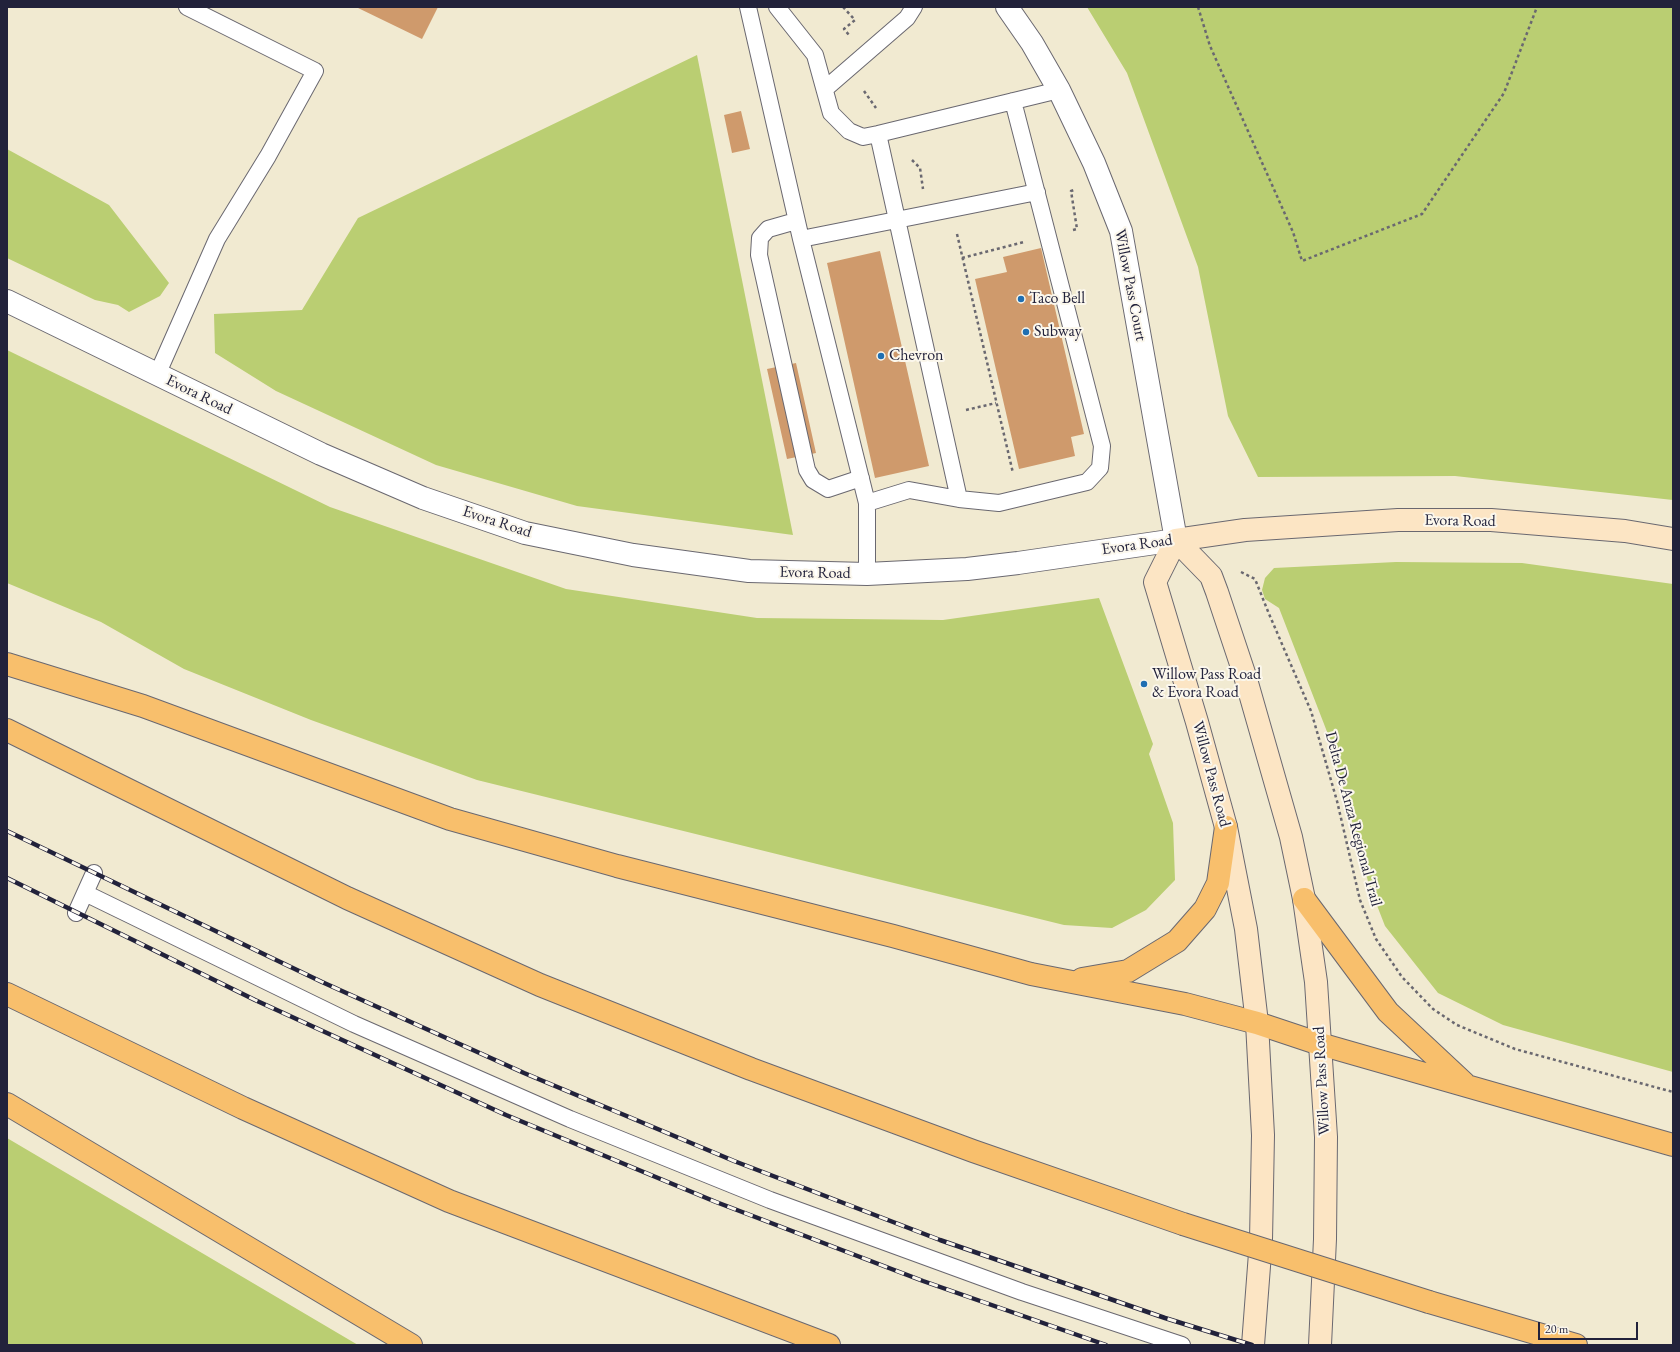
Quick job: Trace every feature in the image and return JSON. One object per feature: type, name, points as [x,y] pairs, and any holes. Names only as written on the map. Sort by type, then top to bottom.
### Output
[{"type":"highway","points":[[7,664],[143,706],[450,819],[617,866],[885,934],[1031,974],[1184,1004],[1257,1023],[1320,1044],[1673,1145]]},
{"type":"highway","points":[[7,730],[347,898],[540,985],[751,1068],[973,1151],[1183,1224],[1429,1302],[1576,1345]]},
{"type":"highway","points":[[1067,982],[1128,971],[1177,941],[1205,909],[1218,883],[1226,827]]},
{"type":"highway","points":[[1304,899],[1388,1012],[1466,1085]]},
{"type":"highway","points":[[7,994],[243,1108],[450,1201],[829,1345]]},
{"type":"highway","points":[[7,1104],[411,1345]]},
{"type":"street","name":"Willow Pass Court","points":[[1007,7],[1032,43],[1059,90],[1094,163],[1121,231],[1176,540]]},
{"type":"street","name":"Evora Road","points":[[7,301],[322,454],[409,492],[525,533],[633,555],[749,571],[867,574],[967,569],[1245,530],[1398,520],[1491,520],[1625,531],[1673,539]]},
{"type":"street","name":"Willow Pass Road","points":[[1253,1345],[1261,1240],[1263,1135],[1257,1023],[1246,929],[1226,827],[1197,722],[1155,582],[1176,540],[1211,576],[1217,592],[1254,706],[1291,837],[1304,899],[1316,982],[1326,1137],[1325,1239],[1320,1345]]},
{"type":"lane","points":[[157,375],[217,239],[268,156],[315,71],[187,7]]},
{"type":"lane","points":[[748,7],[796,222],[867,503],[867,574]]},
{"type":"lane","points":[[777,7],[815,55],[831,113],[849,131],[863,137],[1059,90]]},
{"type":"lane","points":[[825,89],[907,18],[914,7]]},
{"type":"lane","points":[[867,503],[909,490],[959,499],[999,503],[1087,482],[1100,468],[1102,446],[1013,102]]},
{"type":"lane","points":[[878,134],[959,499]]},
{"type":"lane","points":[[801,239],[1037,192]]},
{"type":"lane","points":[[796,222],[768,229],[760,238],[760,255],[807,470],[813,480],[828,489],[861,478]]},
{"type":"lane","points":[[76,913],[94,873]]},
{"type":"lane","points":[[85,893],[354,1024],[570,1119],[770,1200],[1022,1292],[1182,1345]]},
{"type":"path","points":[[1198,7],[1210,46],[1293,232],[1302,261],[1422,214],[1504,93],[1538,7]]},
{"type":"path","points":[[941,416],[996,403]]},
{"type":"path","name":"Delta De Anza Regional Trail","points":[[1236,569],[1256,579],[1269,614],[1311,711],[1337,800],[1360,900],[1376,939],[1402,977],[1433,1009],[1457,1025],[1515,1049],[1673,1092]]},
{"type":"green space","points":[[1087,7],[1673,7],[1673,500],[1455,476],[1258,477],[1228,416],[1198,267],[1127,73]]},
{"type":"green space","points":[[697,55],[793,535],[577,506],[436,465],[276,391],[215,353],[214,314],[302,310],[358,218]]},
{"type":"green space","points":[[7,149],[109,205],[169,283],[160,296],[129,312],[118,305],[95,300],[7,258]]},
{"type":"green space","points":[[7,350],[330,507],[566,589],[757,618],[943,620],[1099,598],[1153,744],[1149,754],[1173,823],[1175,880],[1146,910],[1112,928],[1064,925],[477,780],[311,720],[184,669],[101,622],[7,583]]},
{"type":"green space","points":[[1396,562],[1522,563],[1673,584],[1673,1072],[1503,1025],[1438,993],[1385,926],[1369,885],[1331,742],[1279,608],[1265,599],[1262,590],[1265,578],[1274,568]]},
{"type":"green space","points":[[7,1138],[358,1345],[7,1345]]},
{"type":"building","points":[[356,7],[438,7],[422,39]]},
{"type":"building","points":[[741,111],[750,149],[732,153],[724,115]]},
{"type":"building","points":[[1041,248],[1084,434],[1071,437],[1075,456],[1019,469],[975,279],[1007,272],[1003,257]]},
{"type":"building","points":[[880,251],[929,466],[875,478],[827,263]]},
{"type":"building","points":[[796,363],[816,453],[787,459],[767,369]]},
{"type":"railway","points":[[7,831],[322,982],[524,1073],[734,1161],[940,1240],[1165,1318],[1252,1345]]},
{"type":"railway","points":[[7,878],[255,1000],[506,1115],[716,1202],[923,1281],[1106,1345]]},
{"type":"place","name":"Taco Bell","points":[[1021,299]]},
{"type":"place","name":"Subway","points":[[1026,332]]},
{"type":"place","name":"Chevron","points":[[881,356]]},
{"type":"place","name":"Willow Pass Road & Evora Road","points":[[1144,684]]}]
